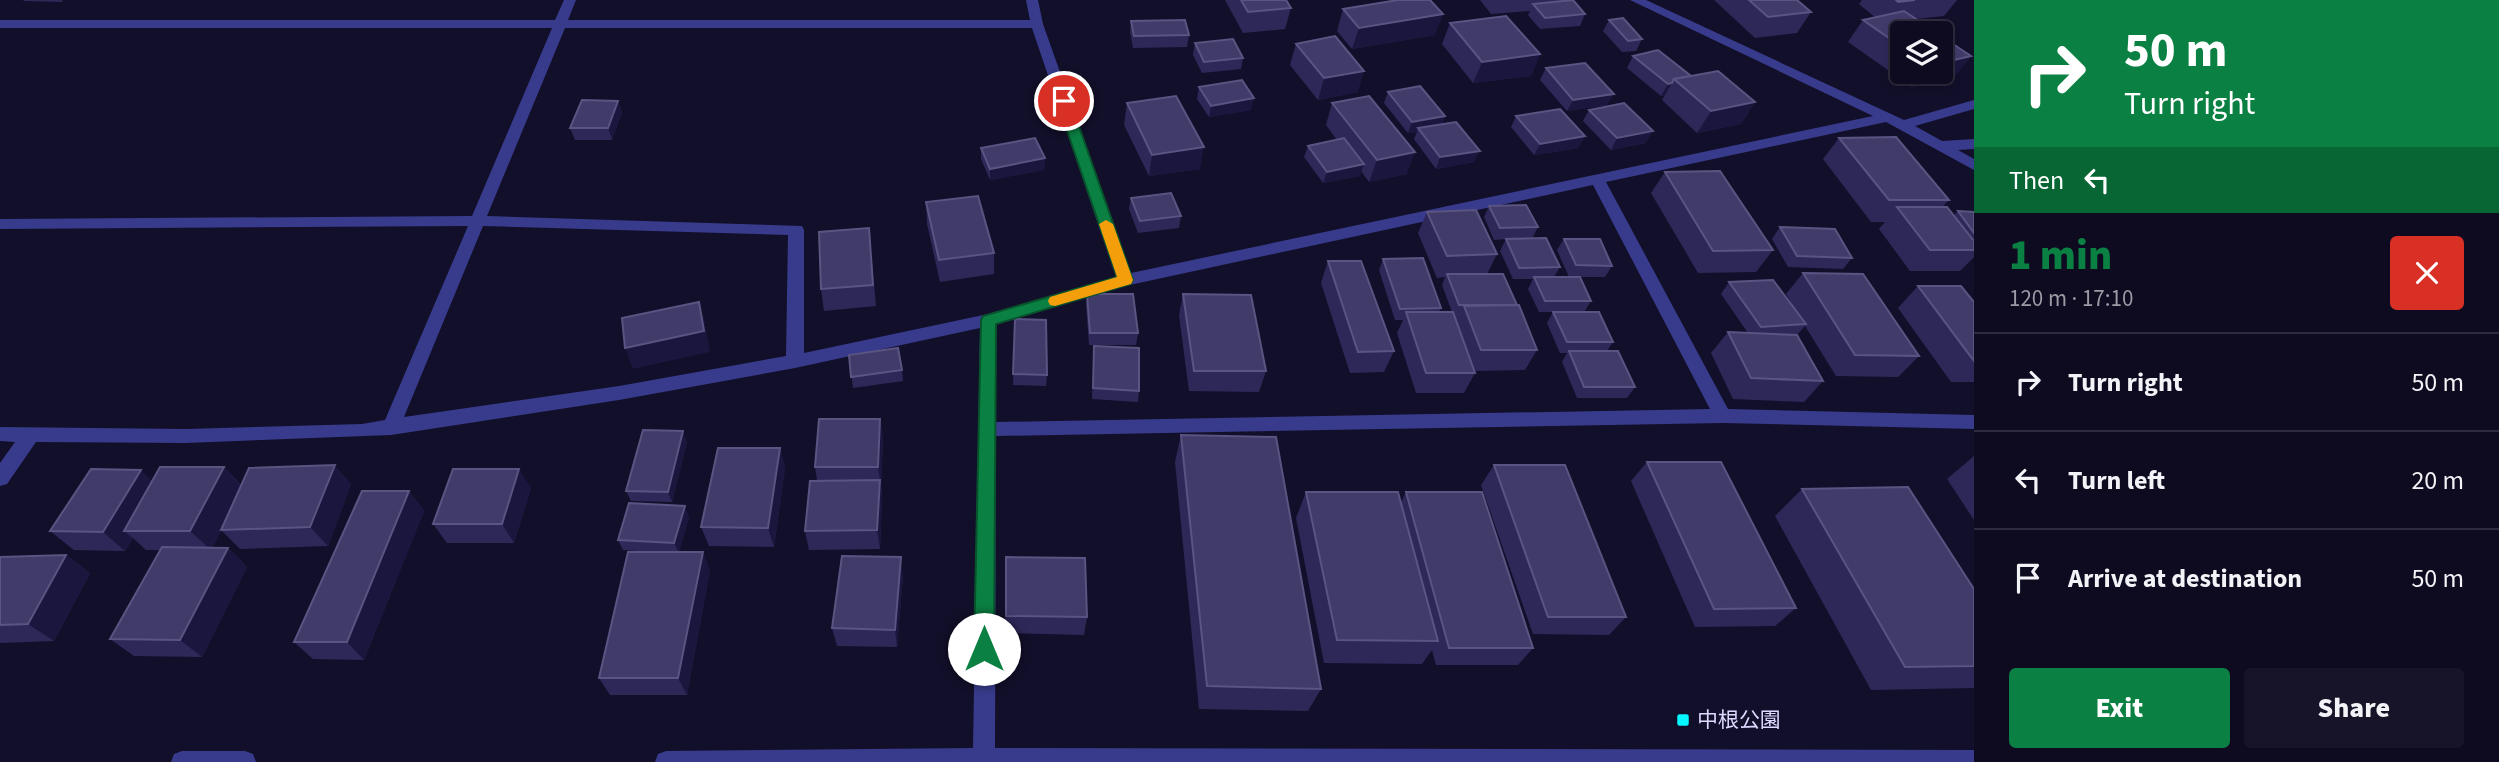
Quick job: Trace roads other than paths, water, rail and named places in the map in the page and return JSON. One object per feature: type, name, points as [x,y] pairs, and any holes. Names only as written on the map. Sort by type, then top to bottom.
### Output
[{"type":"street","points":[[391,428],[570,0]]},
{"type":"street","points":[[1031,0],[1125,280]]},
{"type":"street","points":[[1636,0],[1888,117],[1974,165]]},
{"type":"street","points":[[0,24],[1037,24]]},
{"type":"street","points":[[1904,125],[1974,104]]},
{"type":"street","points":[[0,434],[186,436],[391,428],[652,387],[795,361],[988,320],[1125,280],[1888,117]]},
{"type":"street","points":[[1941,146],[1974,144]]},
{"type":"street","points":[[1598,181],[1723,416]]},
{"type":"street","points":[[0,224],[479,221],[796,230],[795,361]]},
{"type":"street","points":[[984,759],[988,320]]},
{"type":"street","points":[[985,429],[1723,416],[1974,422]]},
{"type":"street","points":[[0,478],[32,434]]},
{"type":"street","points":[[666,762],[984,759],[1974,761]]},
{"type":"street","points":[[182,762],[245,762]]},
{"type":"place","name":"中根公園","points":[[1683,720]]}]
